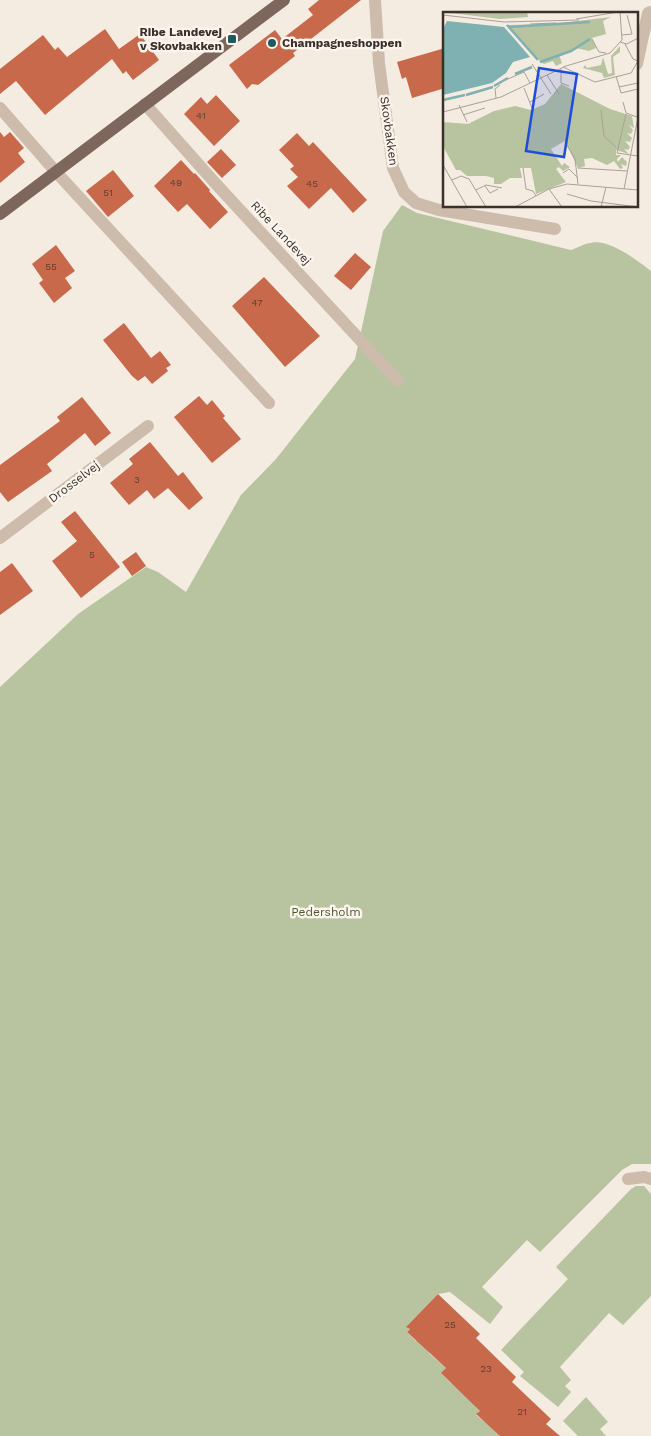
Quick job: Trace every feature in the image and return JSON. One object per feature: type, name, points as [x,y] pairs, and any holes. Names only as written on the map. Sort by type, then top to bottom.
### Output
[{"type":"main road","points":[[0,214],[284,0]]},
{"type":"street","name":"Skovbakken","points":[[375,0],[379,63],[393,168],[404,192],[416,203],[438,210],[555,229]]},
{"type":"street","points":[[638,59],[648,13],[651,12]]},
{"type":"street","name":"Ribe Landevej","points":[[145,104],[216,184],[398,381]]},
{"type":"street","points":[[0,108],[56,172],[269,403]]},
{"type":"street","name":"Drosselvej","points":[[0,538],[148,426]]},
{"type":"street","points":[[628,1179],[644,1177],[651,1179]]},
{"type":"green space","name":"Pedersholm","points":[[402,205],[417,213],[571,250],[590,243],[605,244],[622,251],[651,271],[651,1164],[632,1164],[622,1170],[540,1252],[527,1240],[482,1287],[503,1307],[490,1324],[450,1292],[438,1294],[407,1326],[410,1329],[407,1332],[416,1341],[420,1338],[430,1354],[446,1368],[442,1374],[451,1383],[480,1403],[476,1407],[480,1411],[476,1415],[486,1423],[488,1422],[500,1436],[0,1436],[0,687],[78,614],[146,567],[158,572],[186,592],[241,495],[276,459],[355,359],[383,231]]},
{"type":"green space","points":[[636,1186],[644,1186],[651,1194],[651,1296],[623,1325],[609,1313],[560,1367],[571,1380],[565,1386],[571,1392],[558,1407],[520,1376],[524,1372],[501,1350],[568,1279],[556,1267]]},
{"type":"green space","points":[[586,1397],[608,1422],[600,1429],[606,1436],[578,1436],[563,1421]]},
{"type":"building","points":[[319,0],[361,0],[293,53],[295,56],[258,85],[252,84],[247,89],[229,65],[275,30],[282,39],[313,15],[308,9]]},
{"type":"building","points":[[105,29],[119,49],[140,34],[159,60],[133,80],[126,71],[123,74],[112,59],[45,115],[16,81],[0,94],[0,69],[43,35],[55,50],[58,47],[67,57]]},
{"type":"building","points":[[443,49],[443,89],[412,98],[406,77],[402,79],[397,62]]},
{"type":"building","points":[[216,95],[240,121],[214,146],[184,114],[201,97],[207,104]]},
{"type":"building","points":[[0,132],[4,137],[10,132],[24,148],[18,153],[25,162],[0,183]]},
{"type":"building","points":[[297,133],[309,146],[313,142],[367,200],[353,213],[331,188],[309,209],[287,186],[298,177],[290,169],[294,166],[279,150]]},
{"type":"building","points":[[221,149],[236,165],[222,178],[207,162]]},
{"type":"building","points":[[181,160],[195,173],[228,212],[210,229],[187,204],[178,212],[154,186]]},
{"type":"building","points":[[113,170],[134,196],[108,217],[86,191]]},
{"type":"building","points":[[56,245],[75,271],[65,278],[72,288],[54,303],[39,283],[43,280],[32,264]]},
{"type":"building","points":[[355,253],[371,267],[351,290],[334,276]]},
{"type":"building","points":[[264,277],[320,336],[285,367],[232,306]]},
{"type":"building","points":[[124,323],[151,358],[160,351],[171,365],[166,368],[168,371],[152,384],[145,376],[138,381],[132,376],[103,340]]},
{"type":"building","points":[[199,396],[207,405],[212,400],[225,416],[223,418],[241,439],[212,463],[174,417]]},
{"type":"building","points":[[82,397],[111,433],[95,446],[85,433],[47,464],[52,471],[8,502],[0,492],[0,465],[60,421],[57,417]]},
{"type":"building","points":[[150,442],[178,476],[183,472],[203,498],[189,510],[168,488],[154,499],[147,490],[129,505],[110,483],[133,464],[129,459]]},
{"type":"building","points":[[75,511],[120,567],[81,598],[52,561],[77,541],[61,522]]},
{"type":"building","points":[[136,552],[146,566],[132,576],[122,562]]},
{"type":"building","points":[[12,563],[33,591],[0,615],[0,572]]},
{"type":"building","points":[[438,1294],[480,1334],[476,1338],[516,1377],[512,1382],[551,1419],[546,1424],[560,1436],[500,1436],[476,1414],[480,1411],[441,1373],[446,1368],[407,1332],[410,1329],[406,1327]]},
{"type":"place","name":"Ribe Landevej v Skovbakken","points":[[232,39]]},
{"type":"place","name":"Champagneshoppen","points":[[272,43]]}]
